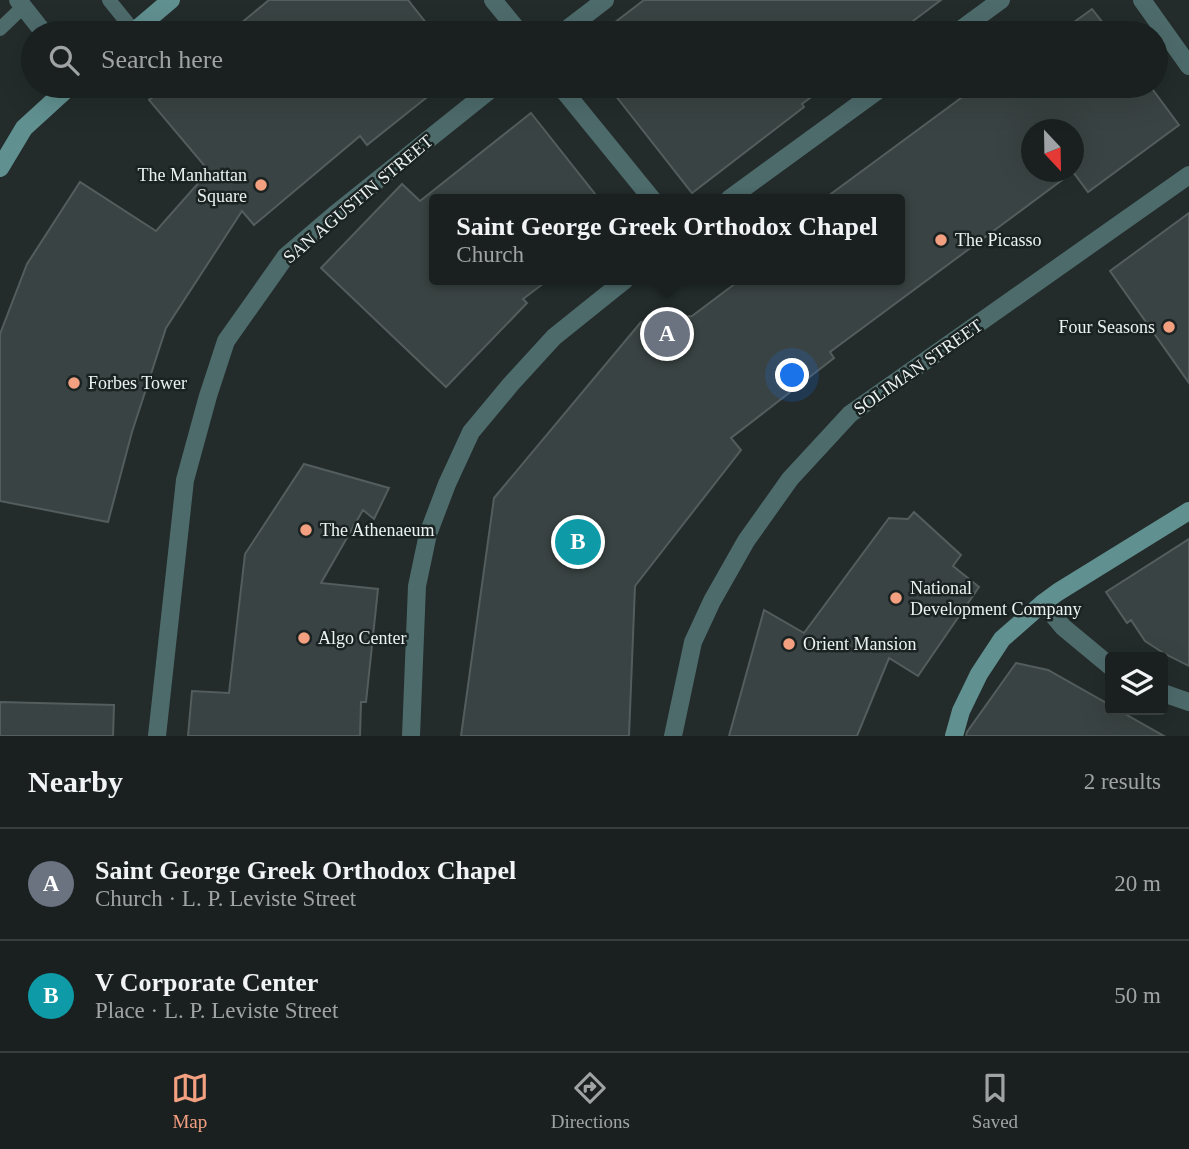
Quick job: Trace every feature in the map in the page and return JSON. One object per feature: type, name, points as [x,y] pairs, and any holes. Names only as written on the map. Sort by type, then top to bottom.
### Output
[{"type":"street","points":[[146,21],[171,0]]},
{"type":"street","points":[[493,0],[510,21]]},
{"type":"street","points":[[578,21],[605,0]]},
{"type":"street","points":[[972,21],[1001,0]]},
{"type":"street","points":[[1142,0],[1157,21]]},
{"type":"street","points":[[21,3],[35,21]]},
{"type":"street","points":[[1168,37],[1189,66]]},
{"type":"street","points":[[0,168],[24,128],[57,98]]},
{"type":"street","name":"SAN AGUSTIN STREET","points":[[157,736],[185,480],[226,341],[286,256],[480,98]]},
{"type":"street","points":[[570,98],[648,194]]},
{"type":"street","points":[[737,194],[868,98]]},
{"type":"street","name":"SOLIMAN STREET","points":[[673,736],[693,642],[712,601],[746,541],[790,479],[850,414],[1189,175]]},
{"type":"street","points":[[411,736],[417,586],[428,534],[461,453],[471,432],[554,337],[619,285]]},
{"type":"street","points":[[954,736],[961,711],[973,686],[1002,639],[1043,603],[1189,511]]},
{"type":"street","points":[[1043,603],[1063,627],[1105,662]]},
{"type":"street","points":[[1168,696],[1189,702]]},
{"type":"lane","points":[[110,0],[125,21]]},
{"type":"lane","points":[[0,29],[21,3]]},
{"type":"building","points":[[269,0],[408,0],[425,21],[244,21]]},
{"type":"building","points":[[644,0],[941,0],[913,21],[617,21]]},
{"type":"building","points":[[1092,9],[1102,21],[1076,21]]},
{"type":"building","name":"Forbes Tower","points":[[426,98],[367,145],[360,136],[254,225],[242,211],[166,328],[132,432],[108,522],[0,501],[0,334],[27,264],[80,182],[156,231],[209,171],[149,100]]},
{"type":"building","points":[[617,98],[810,98],[802,104],[804,107],[692,193]]},
{"type":"building","points":[[961,98],[1159,98],[1179,125],[1088,192],[1080,182],[1084,182],[1084,119],[1021,119],[1021,182],[1060,182],[830,352],[834,358],[731,438],[741,450],[635,586],[629,736],[461,736],[494,498],[641,322],[692,316],[733,285],[905,285],[905,194],[831,194]]},
{"type":"building","points":[[531,113],[595,194],[429,194],[429,285],[541,285],[523,299],[527,303],[446,387],[321,268],[402,184],[420,201]]},
{"type":"building","name":"Four Seasons","points":[[1189,213],[1189,383],[1110,271]]},
{"type":"building","points":[[304,464],[389,488],[374,519],[363,510],[321,583],[378,589],[366,702],[361,702],[360,736],[188,736],[192,691],[229,693],[245,554]]},
{"type":"building","points":[[914,512],[961,555],[953,566],[979,587],[918,676],[889,658],[857,736],[729,736],[764,610],[804,633],[889,518],[908,519]]},
{"type":"building","points":[[1189,539],[1189,666],[1145,641],[1131,620],[1127,623],[1106,592]]},
{"type":"building","points":[[1016,663],[1048,670],[1105,702],[1105,715],[1127,715],[1164,736],[966,736]]},
{"type":"building","points":[[0,702],[114,705],[113,736],[0,736]]},
{"type":"place","name":"The Manhattan Square","points":[[261,185]]},
{"type":"place","name":"The Picasso","points":[[941,240]]},
{"type":"place","name":"Four Seasons","points":[[1169,327]]},
{"type":"place","name":"Saint George Greek Orthodox Chapel","points":[[667,334]]},
{"type":"place","name":"Forbes Tower","points":[[74,383]]},
{"type":"place","name":"The Athenaeum","points":[[306,530]]},
{"type":"place","name":"V Corporate Center","points":[[578,542]]},
{"type":"place","name":"National Development Company","points":[[896,598]]},
{"type":"place","name":"Algo Center","points":[[304,638]]},
{"type":"place","name":"Orient Mansion","points":[[789,644]]}]
